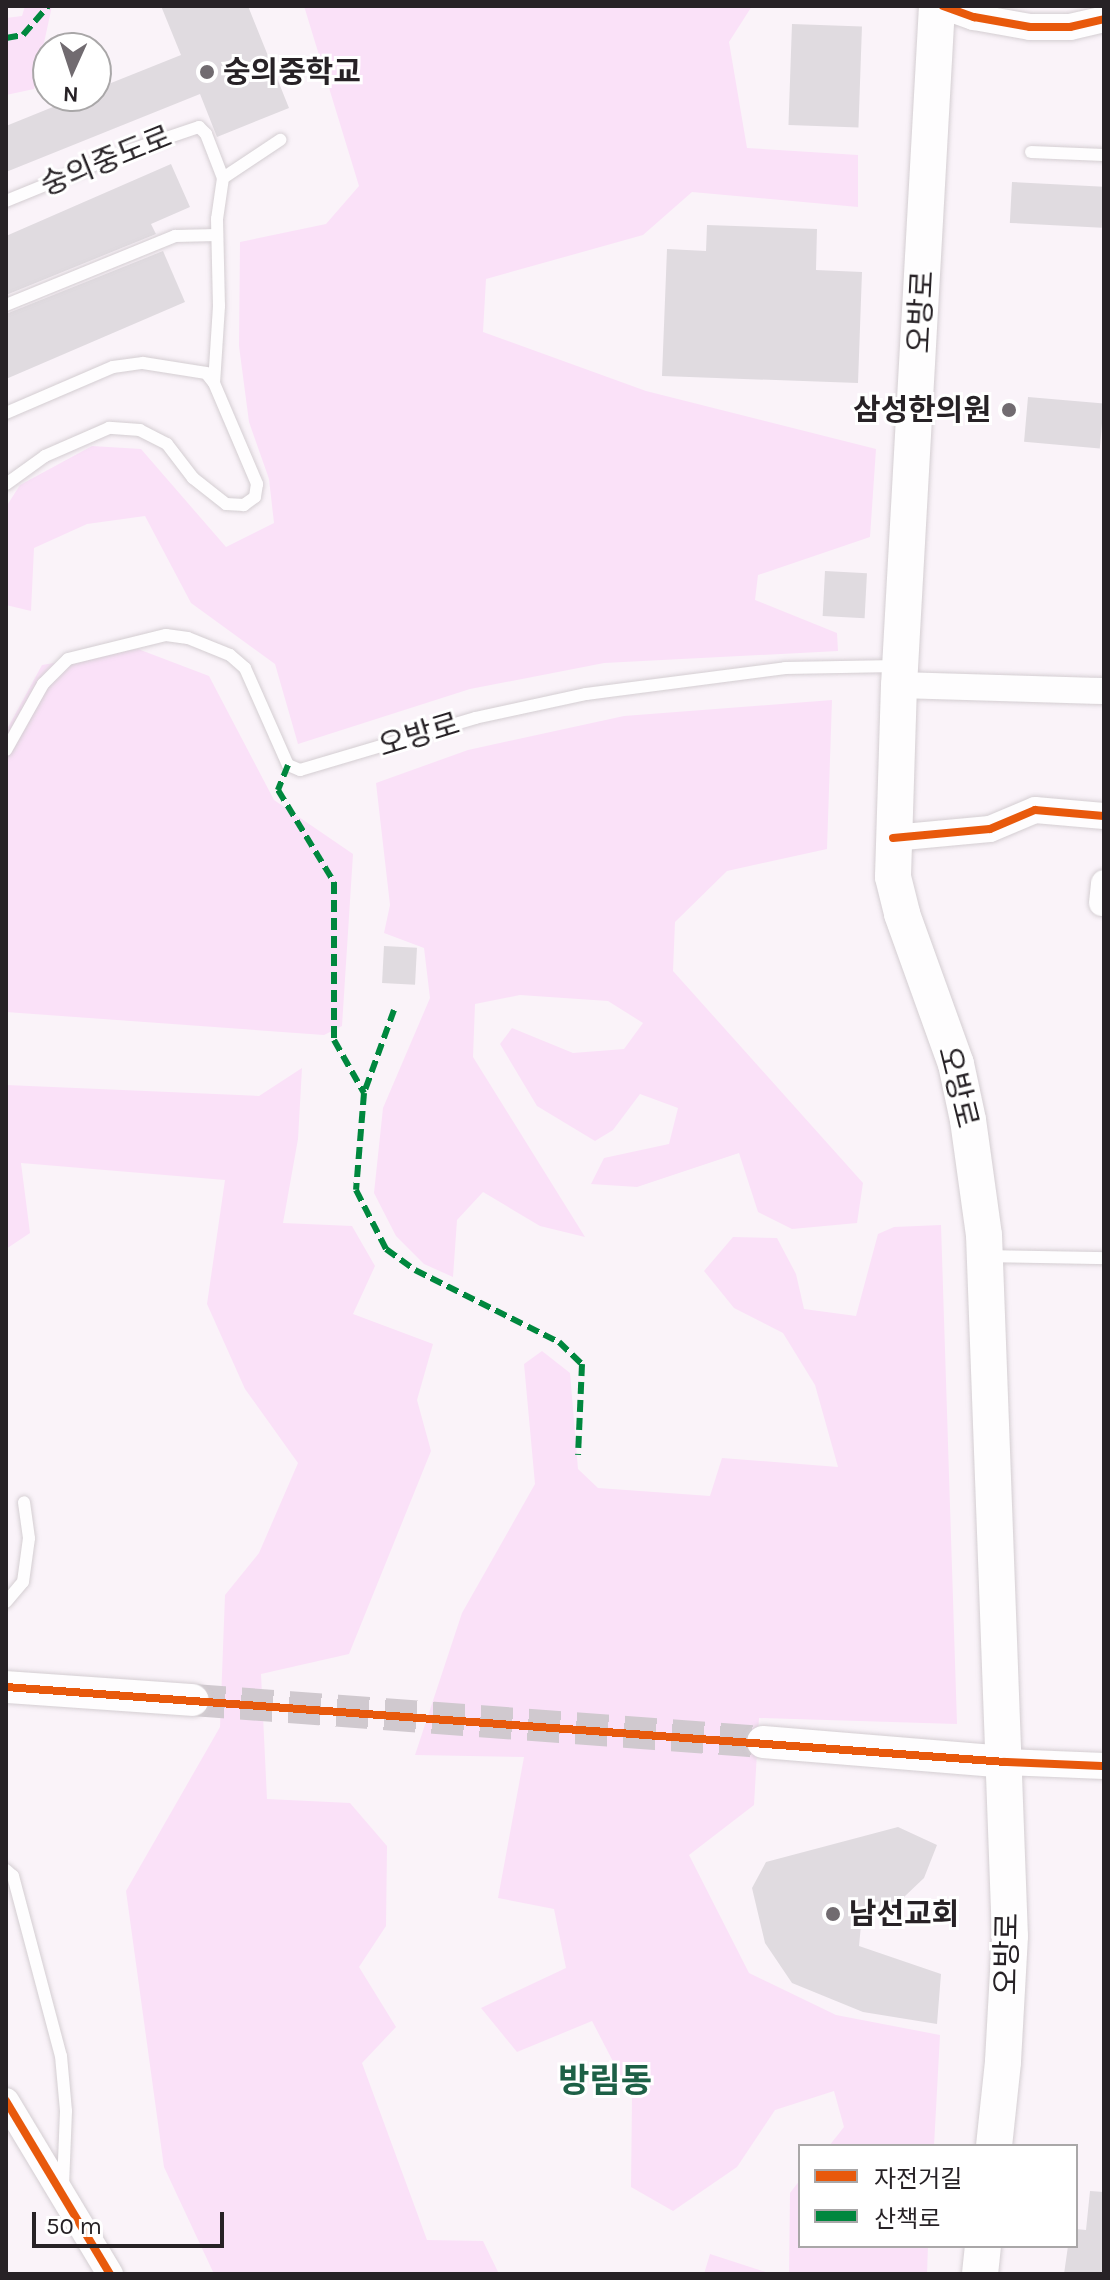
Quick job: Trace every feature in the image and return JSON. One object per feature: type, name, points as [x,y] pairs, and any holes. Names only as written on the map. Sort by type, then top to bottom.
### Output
[{"type":"main road","name":"오방로","points":[[940,6],[900,675],[893,877],[902,914],[959,1078],[970,1133],[985,1256],[1010,1936],[1003,2062],[994,2144]]},
{"type":"main road","points":[[980,2274],[983,2248]]},
{"type":"street","name":"오방로","points":[[940,6],[974,17],[1030,27],[1070,27],[1104,19]]},
{"type":"street","name":"오방로","points":[[900,675],[1104,691]]},
{"type":"street","points":[[893,838],[990,829],[1035,810],[1104,816]]},
{"type":"street","points":[[6,1687],[193,1700]]},
{"type":"street","points":[[763,1742],[1005,1762],[1104,1766]]},
{"type":"street","points":[[6,2101],[62,2199],[110,2274]]},
{"type":"lane","name":"숭의중도로","points":[[6,201],[144,145],[199,127],[206,134],[223,178],[217,235],[219,306],[214,383]]},
{"type":"lane","points":[[223,178],[280,140]]},
{"type":"lane","points":[[1031,152],[1104,155]]},
{"type":"lane","points":[[6,305],[175,236],[217,235]]},
{"type":"lane","points":[[6,413],[113,367],[143,363],[206,373],[214,383],[257,484],[255,497],[244,505],[226,504],[214,498],[193,478],[167,444],[140,430],[109,428],[76,440],[18,472],[6,484]]},
{"type":"lane","name":"오방로","points":[[6,750],[43,684],[68,659],[166,635],[188,638],[230,655],[245,668],[288,765],[300,770],[475,718],[586,694],[785,668],[900,675]]},
{"type":"lane","points":[[985,1256],[1104,1258]]},
{"type":"lane","points":[[6,1602],[23,1582],[29,1538],[24,1502]]},
{"type":"lane","points":[[6,1870],[13,1876],[61,2056],[66,2111],[62,2199]]},
{"type":"shaded area","points":[[25,6],[52,6],[46,32],[32,32],[32,89],[6,95],[6,18],[22,16]]},
{"type":"shaded area","points":[[304,6],[752,6],[729,42],[747,148],[858,155],[858,207],[692,192],[643,235],[486,279],[483,332],[646,391],[876,449],[870,537],[758,575],[755,600],[837,633],[838,651],[604,663],[470,689],[298,744],[275,664],[191,603],[145,516],[87,524],[34,548],[31,611],[6,605],[6,507],[20,485],[92,446],[141,449],[226,547],[274,523],[269,479],[249,422],[239,346],[240,242],[326,224],[359,186]]},
{"type":"shaded area","points":[[138,649],[209,676],[274,800],[353,854],[342,1026],[324,1035],[6,1012],[6,731],[42,665]]},
{"type":"shaded area","points":[[832,700],[827,849],[727,871],[675,922],[673,971],[863,1183],[857,1223],[792,1229],[758,1212],[739,1153],[637,1187],[591,1184],[604,1158],[669,1144],[678,1108],[640,1094],[613,1130],[595,1141],[537,1106],[500,1044],[512,1028],[573,1053],[624,1049],[643,1023],[608,1001],[520,995],[475,1004],[473,1057],[585,1237],[540,1226],[483,1192],[457,1220],[453,1277],[424,1264],[396,1236],[374,1193],[383,1108],[430,998],[424,948],[384,933],[390,905],[376,783],[468,750],[624,716]]},
{"type":"shaded area","points":[[302,1068],[298,1139],[283,1223],[352,1226],[375,1266],[353,1314],[433,1344],[417,1400],[431,1451],[349,1654],[261,1674],[267,1799],[350,1803],[387,1846],[386,1926],[359,1967],[396,2027],[362,2063],[427,2240],[483,2241],[499,2274],[214,2274],[164,2167],[126,1891],[220,1727],[225,1595],[259,1553],[298,1463],[245,1389],[207,1304],[225,1180],[21,1163],[30,1233],[6,1249],[6,1085],[259,1096]]},
{"type":"shaded area","points":[[941,1225],[957,1724],[759,1718],[754,1805],[689,1855],[749,1973],[836,2015],[940,2035],[934,2144],[831,2144],[844,2127],[834,2091],[775,2110],[737,2167],[673,2211],[631,2187],[632,2098],[592,2021],[517,2052],[481,2008],[566,1968],[554,1909],[498,1898],[524,1757],[415,1755],[462,1613],[535,1484],[524,1364],[542,1351],[570,1373],[578,1469],[598,1488],[710,1496],[722,1458],[838,1467],[815,1385],[783,1333],[734,1308],[704,1271],[733,1237],[777,1238],[796,1274],[804,1309],[856,1316],[878,1234],[894,1227]]},
{"type":"shaded area","points":[[798,2183],[798,2248],[928,2248],[927,2274],[789,2274],[790,2193]]},
{"type":"shaded area","points":[[710,2254],[772,2274],[704,2274]]},
{"type":"building","name":"숭의중학교","points":[[161,6],[248,6],[289,108],[217,137],[200,94],[6,172],[6,126],[41,112],[112,112],[112,83],[181,55]]},
{"type":"building","points":[[792,24],[862,26],[858,127],[788,125]]},
{"type":"building","points":[[171,164],[190,207],[151,224],[156,234],[6,295],[6,236]]},
{"type":"building","points":[[1012,182],[1104,187],[1102,228],[1010,223]]},
{"type":"building","points":[[707,225],[817,229],[816,270],[862,272],[858,383],[662,376],[667,249],[706,251]]},
{"type":"building","points":[[163,251],[185,302],[6,379],[6,314]]},
{"type":"building","points":[[1028,397],[1104,404],[1100,448],[1024,442]]},
{"type":"building","points":[[825,571],[867,573],[865,618],[823,616]]},
{"type":"building","points":[[384,946],[417,948],[415,985],[382,983]]},
{"type":"building","points":[[898,1827],[937,1845],[924,1878],[904,1897],[862,1915],[859,1946],[941,1974],[937,2024],[863,2012],[792,1983],[765,1943],[752,1888],[766,1862]]},
{"type":"building","points":[[1090,2191],[1104,2192],[1104,2274],[1064,2274],[1068,2248],[1078,2248],[1078,2229],[1086,2230]]},
{"type":"tunnel","points":[[193,1700],[763,1742]]},
{"type":"marked path","points":[[6,38],[23,35],[48,6]]},
{"type":"marked path","points":[[288,765],[278,790],[334,882],[334,1040],[364,1093]]},
{"type":"marked path","points":[[394,1010],[364,1093],[356,1190],[386,1249],[415,1270],[559,1342],[582,1364],[578,1455]]},
{"type":"cycle path","points":[[943,6],[974,17],[1030,27],[1070,27],[1104,19]]},
{"type":"cycle path","points":[[893,838],[990,829],[1035,810],[1104,816]]},
{"type":"cycle path","points":[[6,1687],[1005,1762],[1104,1766]]},
{"type":"cycle path","points":[[6,2101],[110,2274]]},
{"type":"place","name":"숭의중학교","points":[[207,72]]},
{"type":"place","name":"삼성한의원","points":[[1009,410]]},
{"type":"place","name":"남선교회","points":[[833,1914]]},
{"type":"district","name":"방림동","points":[[605,2082]]}]
